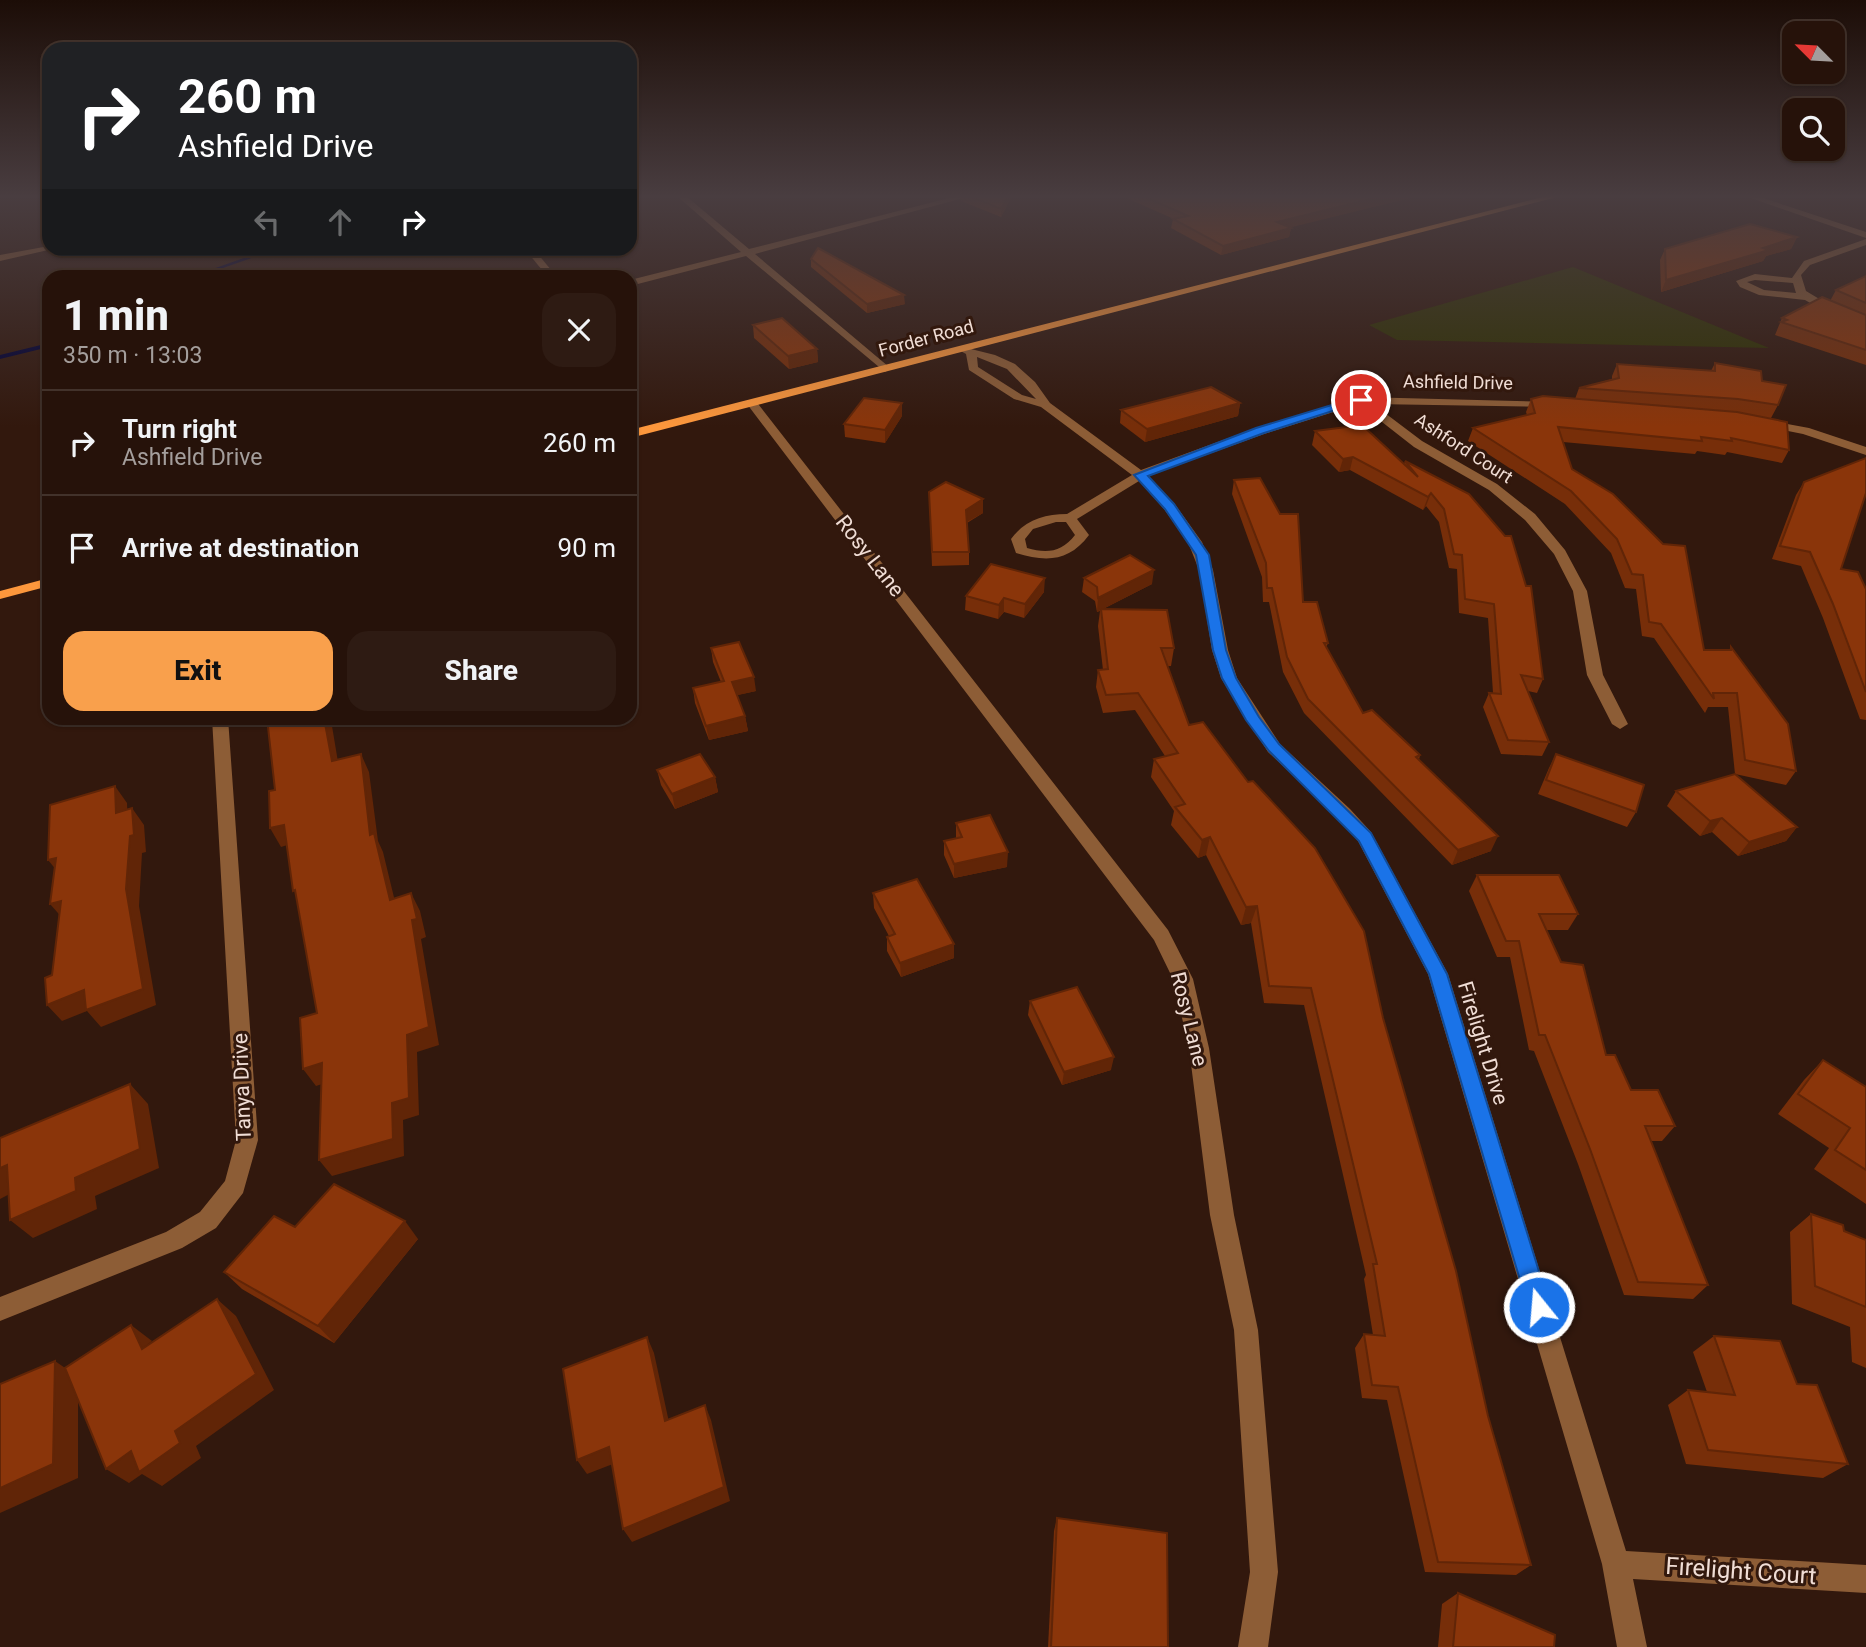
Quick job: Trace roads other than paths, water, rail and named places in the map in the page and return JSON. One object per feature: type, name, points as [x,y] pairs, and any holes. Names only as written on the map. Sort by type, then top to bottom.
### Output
[{"type":"main road","name":"Forder Road","points":[[637,432],[885,369],[967,351],[1264,273]]},
{"type":"main road","points":[[0,595],[42,584]]},
{"type":"street","points":[[637,282],[673,273]]},
{"type":"street","points":[[773,273],[885,369]]},
{"type":"street","points":[[1798,273],[1796,275],[1801,293],[1837,314],[1866,326]]},
{"type":"street","points":[[1798,281],[1755,277],[1741,281],[1742,285],[1762,293],[1808,297]]},
{"type":"street","name":"Firelight Drive","points":[[967,351],[998,359],[1038,389],[1045,405],[1140,475],[1169,506],[1203,555],[1220,650],[1229,678],[1253,720],[1274,748],[1344,813],[1365,837],[1438,974],[1616,1564],[1632,1647]]},
{"type":"street","name":"Ashfield Drive","points":[[1070,519],[1140,475],[1260,430],[1361,400],[1504,401],[1570,405]]},
{"type":"street","name":"Ashford Court","points":[[1361,400],[1418,444],[1493,487],[1530,517],[1560,553],[1580,591],[1595,675],[1620,723]]},
{"type":"street","name":"Rosy Lane","points":[[751,402],[1161,935],[1183,979],[1199,1048],[1222,1215],[1247,1330],[1264,1572],[1254,1647]]},
{"type":"street","points":[[1755,422],[1805,431],[1866,451]]},
{"type":"street","name":"Tanya Drive","points":[[0,1309],[174,1240],[208,1220],[235,1186],[247,1140],[220,725]]},
{"type":"street","name":"Firelight Court","points":[[1616,1564],[1866,1580]]},
{"type":"waterway","points":[[0,357],[42,347]]}]
